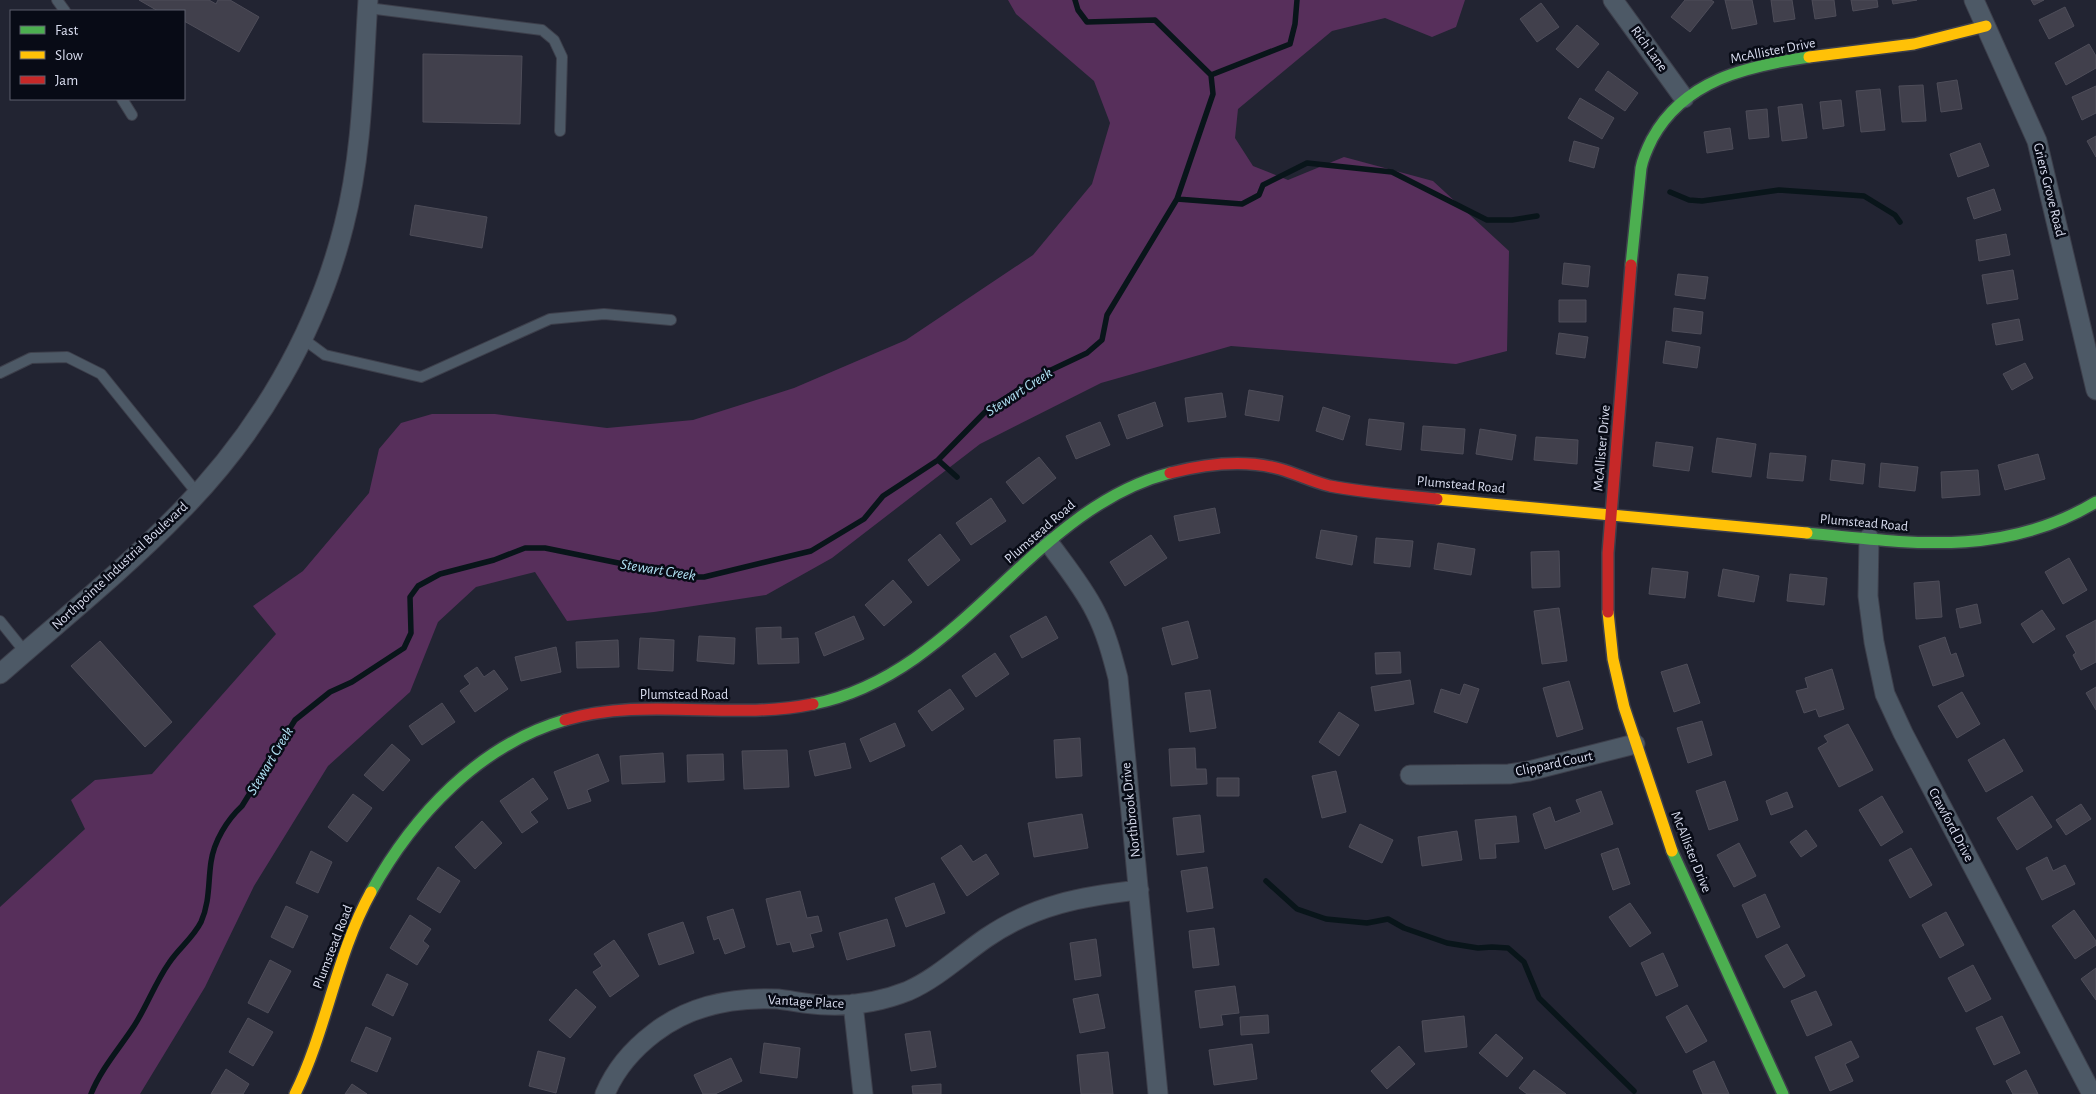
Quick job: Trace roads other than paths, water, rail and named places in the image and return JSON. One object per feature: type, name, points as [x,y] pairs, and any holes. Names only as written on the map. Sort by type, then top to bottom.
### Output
[{"type":"street","name":"Rich Lane","points":[[1613,0],[1684,98]]},
{"type":"street","name":"Griers Grove Road","points":[[1974,0],[2037,140],[2096,390]]},
{"type":"street","name":"Northpointe Industrial Boulevard","points":[[0,674],[159,533],[198,493],[258,418],[285,374],[328,278],[344,225],[358,144],[368,4]]},
{"type":"street","name":"McAllister Drive","points":[[1783,1094],[1674,858],[1635,744],[1624,707],[1614,659],[1609,619],[1608,553],[1638,180],[1644,155],[1653,135],[1663,120],[1684,98],[1696,89],[1718,78],[1740,71],[1831,55],[1892,48],[1986,26]]},
{"type":"street","name":"Plumstead Road","points":[[295,1094],[312,1056],[349,938],[382,874],[424,816],[453,786],[485,760],[510,744],[547,727],[600,712],[798,708],[835,700],[853,693],[883,679],[927,651],[1077,518],[1124,490],[1169,474],[1198,467],[1232,464],[1265,466],[1288,471],[1320,483],[1356,491],[1897,542],[1948,544],[1987,541],[2031,531],[2073,516],[2096,502]]},
{"type":"street","name":"Crawford Drive","points":[[1869,538],[1868,596],[1874,642],[1885,694],[1903,733],[2092,1094]]},
{"type":"street","name":"Northbrook Drive","points":[[1049,543],[1078,581],[1096,612],[1110,648],[1118,678],[1158,1094]]},
{"type":"street","name":"Clippard Court","points":[[1410,775],[1509,774],[1529,771],[1635,744]]},
{"type":"street","name":"Vantage Place","points":[[605,1094],[624,1062],[644,1040],[666,1023],[692,1010],[712,1004],[745,999],[827,1005],[853,1004],[878,1000],[908,991],[925,982],[986,938],[1036,911],[1091,895],[1139,890]]},
{"type":"street","points":[[853,1004],[863,1094]]},
{"type":"lane","points":[[368,4],[542,30],[554,40],[562,57],[560,131]]},
{"type":"lane","points":[[123,100],[132,115]]},
{"type":"lane","points":[[302,338],[325,355],[421,377],[550,319],[604,314],[671,320]]},
{"type":"lane","points":[[0,373],[31,358],[67,357],[101,374],[198,493]]},
{"type":"lane","points":[[0,621],[25,652]]},
{"type":"waterway","points":[[1075,0],[1078,10],[1087,22],[1155,20],[1211,75]]},
{"type":"waterway","name":"Stewart Creek","points":[[1211,75],[1290,44],[1295,24],[1297,0]]},
{"type":"waterway","name":"Stewart Creek","points":[[91,1094],[105,1068],[139,1018],[164,971],[201,922],[207,900],[215,846],[226,824],[242,806],[295,720],[330,692],[352,682],[404,648],[411,633],[410,597],[418,586],[440,574],[494,560],[525,548],[545,548],[687,577],[704,577],[811,551],[864,519],[883,496],[938,460],[988,409],[1049,371],[1087,353],[1102,340],[1107,315],[1177,199],[1213,94],[1211,75]]},
{"type":"waterway","points":[[1177,199],[1242,204],[1259,195],[1263,185],[1307,163],[1392,172],[1487,220],[1512,220],[1537,216]]},
{"type":"waterway","points":[[1670,192],[1689,200],[1702,201],[1779,190],[1864,196],[1895,215],[1900,222]]},
{"type":"waterway","points":[[938,460],[957,477]]},
{"type":"waterway","points":[[1266,881],[1297,909],[1326,919],[1367,923],[1388,919],[1404,928],[1447,943],[1478,948],[1508,948],[1524,962],[1539,998],[1634,1091]]}]
